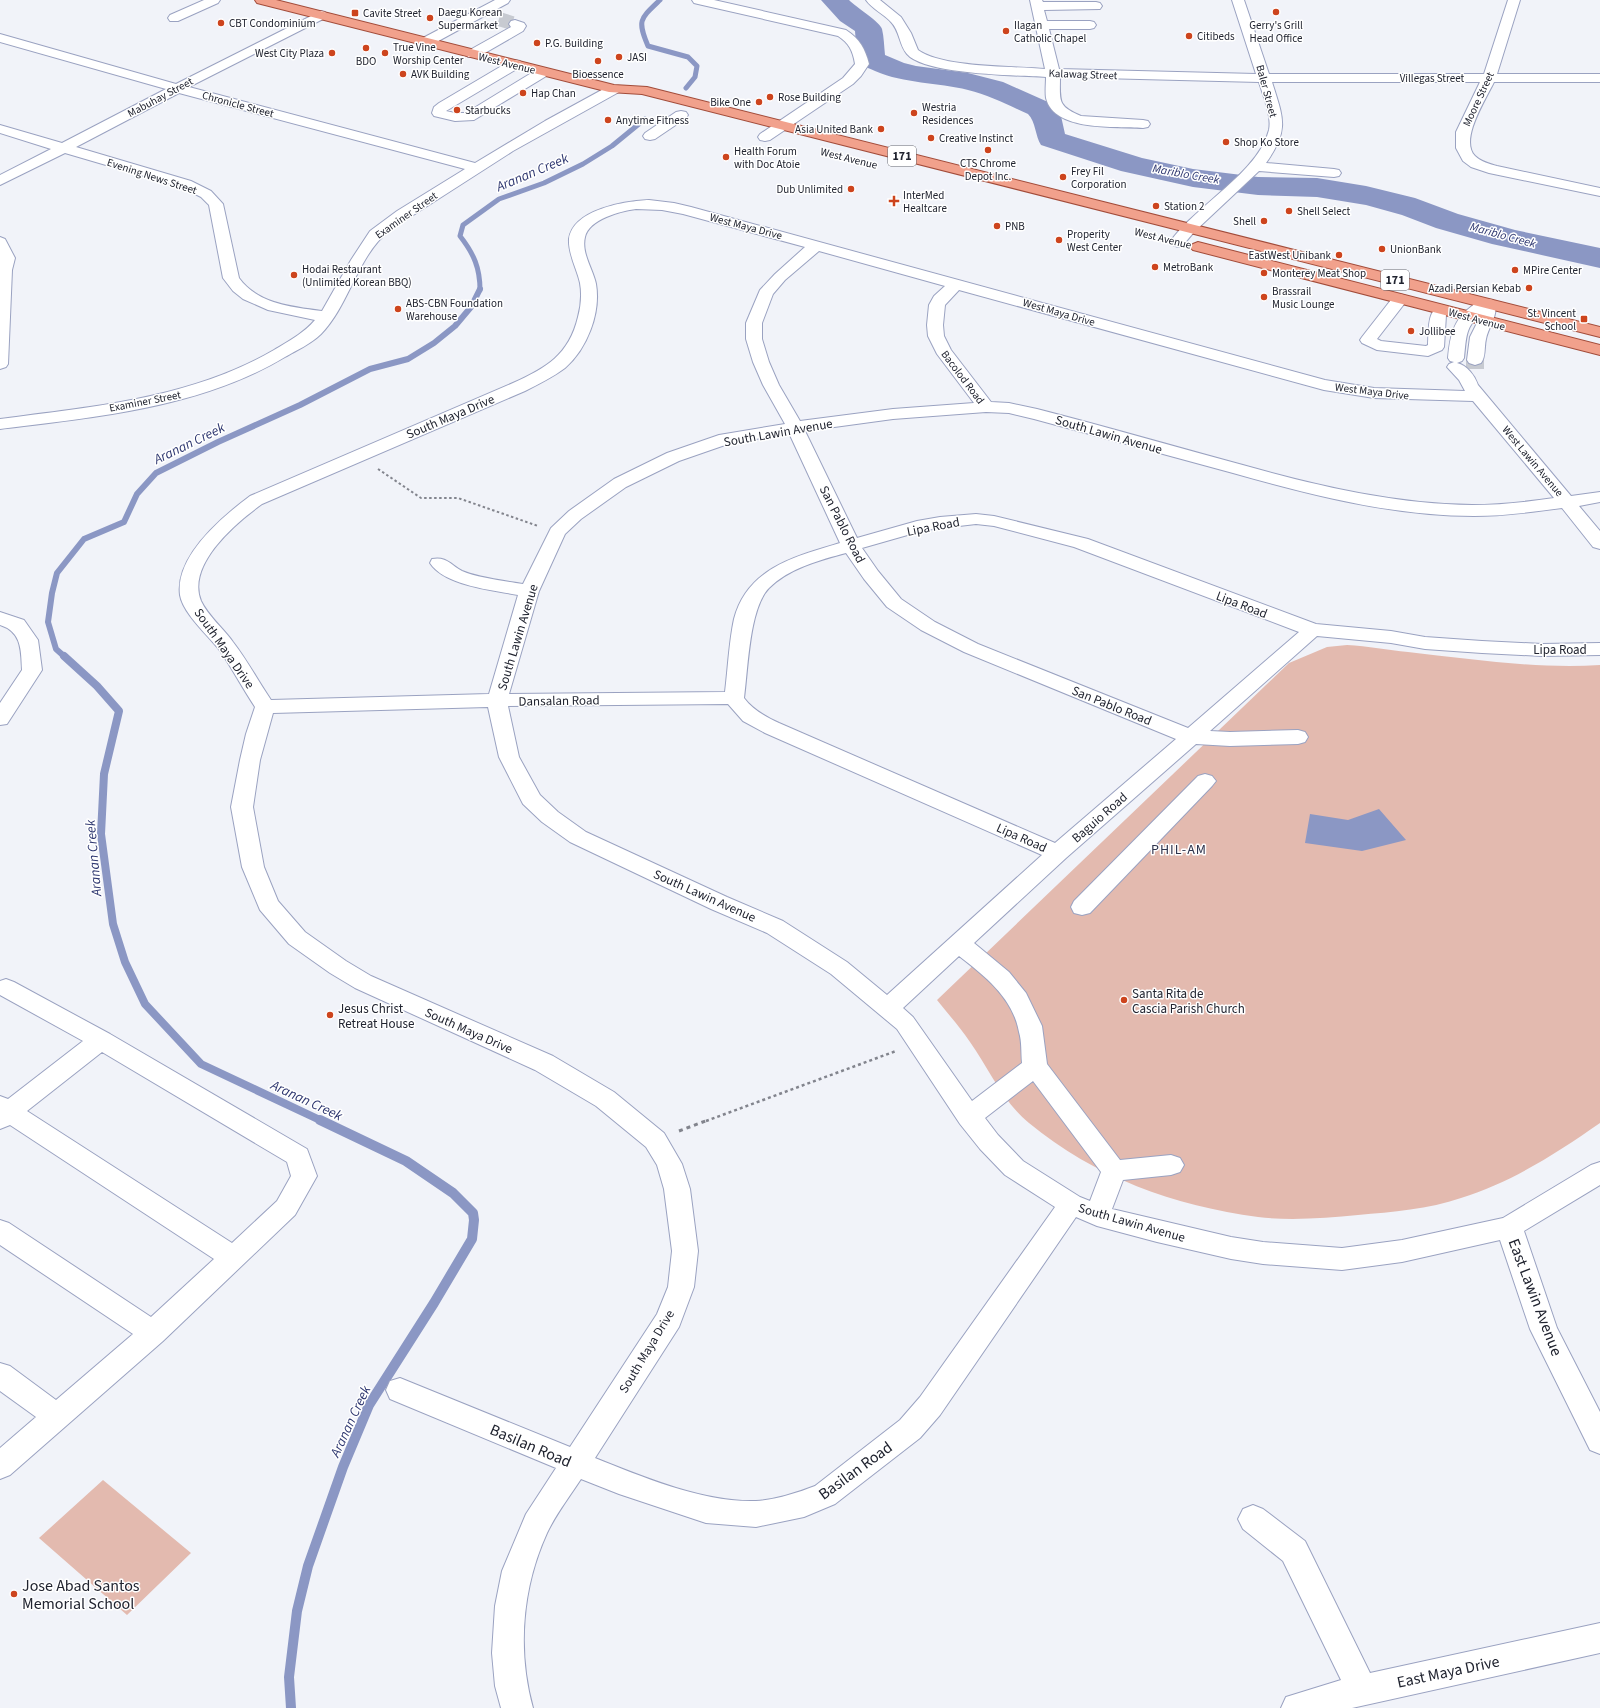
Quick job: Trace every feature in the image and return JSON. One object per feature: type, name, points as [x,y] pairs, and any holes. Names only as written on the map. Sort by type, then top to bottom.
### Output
[{"type":"main road","name":"West Avenue","points":[[263,0],[614,89],[642,90],[1600,332]]},
{"type":"main road","name":"West Avenue","points":[[614,89],[626,100],[638,103]]},
{"type":"main road","points":[[666,111],[696,119]]},
{"type":"main road","points":[[750,133],[780,141]]},
{"type":"main road","name":"West Avenue","points":[[1162,238],[1600,350]]},
{"type":"street","points":[[174,18],[214,0]]},
{"type":"street","points":[[426,42],[504,0]]},
{"type":"street","points":[[698,0],[833,30],[852,39],[859,49],[862,64],[848,81],[765,137]]},
{"type":"street","name":"Kalawag Street","points":[[872,0],[897,20],[905,33],[912,52],[919,58],[944,65],[1053,73],[1264,78]]},
{"type":"street","name":"Baler Street","points":[[1178,242],[1189,229],[1244,179],[1256,166],[1267,151],[1276,129],[1275,115],[1238,0]]},
{"type":"street","name":"Moore Street","points":[[1514,0],[1489,78],[1463,132],[1462,148],[1468,158],[1476,164],[1494,170],[1600,192]]},
{"type":"street","points":[[1096,6],[1037,3],[1053,73],[1053,98],[1058,109],[1066,115],[1079,120],[1143,124]]},
{"type":"street","points":[[478,14],[492,18]]},
{"type":"street","name":"Mabuhay Street","points":[[0,181],[177,88],[321,15]]},
{"type":"street","points":[[473,54],[519,28],[520,26],[515,24]]},
{"type":"street","points":[[1042,25],[1090,26]]},
{"type":"street","name":"Chronicle Street","points":[[0,38],[177,88],[476,168]]},
{"type":"street","points":[[515,64],[444,106],[439,110],[439,113],[455,117],[470,117],[543,72]]},
{"type":"street","name":"Villegas Street","points":[[1264,78],[1600,78]]},
{"type":"street","name":"Examiner Street","points":[[0,424],[135,405],[180,395],[231,378],[271,360],[305,339],[327,317],[357,260],[376,234],[476,168],[614,89]]},
{"type":"street","points":[[650,136],[681,115]]},
{"type":"street","name":"Evening News Street","points":[[0,129],[186,184],[206,194],[216,204],[231,278],[235,286],[249,297],[270,306],[327,317]]},
{"type":"street","points":[[1256,166],[1334,173]]},
{"type":"street","name":"West Maya Drive","points":[[643,204],[674,207],[1324,385],[1374,393],[1412,396],[1478,396]]},
{"type":"street","name":"South Maya Drive","points":[[576,1464],[668,1319],[681,1287],[685,1251],[677,1189],[669,1164],[655,1140],[605,1099],[544,1063],[363,982],[319,955],[297,938],[284,925],[268,904],[253,867],[242,807],[244,783],[256,734],[265,707],[221,638],[196,611],[190,597],[188,584],[192,573],[204,552],[220,531],[242,510],[256,500],[525,384],[551,371],[563,362],[577,344],[588,310],[589,294],[578,250],[577,238],[579,231],[591,220],[604,213],[643,204]]},
{"type":"street","points":[[0,242],[7,258],[2,269],[0,364]]},
{"type":"street","name":"San Pablo Road","points":[[816,245],[772,286],[761,302],[754,323],[754,339],[761,362],[771,385],[795,427],[851,546],[871,575],[894,603],[928,626],[971,648],[1191,737],[1230,739],[1298,737]]},
{"type":"street","name":"Bacolod Road","points":[[956,284],[940,299],[937,305],[935,325],[936,336],[943,351],[986,407]]},
{"type":"street","points":[[1400,299],[1368,340],[1377,345],[1428,351],[1436,347],[1438,315],[1442,310]]},
{"type":"street","points":[[1466,366],[1458,334],[1462,322],[1467,316],[1487,303]]},
{"type":"street","points":[[1466,366],[1486,321],[1487,303]]},
{"type":"street","name":"West Lawin Avenue","points":[[1466,366],[1470,386],[1600,543]]},
{"type":"street","name":"South Lawin Avenue","points":[[1509,1227],[1402,1251],[1342,1259],[1263,1253],[1231,1248],[1097,1215],[1071,1204],[1014,1168],[989,1142],[954,1097],[905,1023],[839,968],[776,927],[719,903],[585,840],[550,817],[531,799],[508,757],[497,700],[529,591],[557,532],[575,515],[620,484],[673,457],[725,439],[795,427],[893,414],[986,407],[1010,408],[1037,414],[1313,490],[1365,500],[1406,506],[1457,510],[1516,508],[1600,497]]},
{"type":"street","name":"Lipa Road","points":[[1058,853],[772,728],[748,716],[740,708],[734,698],[744,619],[750,602],[761,585],[792,564],[808,558],[940,522],[976,519],[994,521],[1081,543],[1313,630],[1384,636],[1425,643],[1482,647],[1542,650],[1600,649]]},
{"type":"street","points":[[439,562],[456,575],[489,584],[529,591]]},
{"type":"street","points":[[0,618],[17,624],[28,640],[32,670],[0,719]]},
{"type":"street","name":"Baguio Road","points":[[888,1008],[1058,853],[1313,630]]},
{"type":"street","name":"Dansalan Road","points":[[265,707],[497,700],[734,698]]},
{"type":"street","points":[[1082,907],[1205,781]]},
{"type":"street","points":[[958,943],[996,972],[1016,996],[1030,1027],[1035,1066],[1114,1171]]},
{"type":"street","points":[[0,1466],[153,1333],[234,1258],[286,1208],[304,1176],[298,1156],[101,1040],[6,988]]},
{"type":"street","points":[[101,1040],[3,1112],[234,1258]]},
{"type":"street","points":[[969,1116],[1035,1066]]},
{"type":"street","points":[[1114,1171],[1172,1165]]},
{"type":"street","points":[[1097,1215],[1114,1171]]},
{"type":"street","name":"East Lawin Avenue","points":[[1600,1172],[1509,1227],[1544,1329],[1600,1441]]},
{"type":"street","name":"Basilan Road","points":[[400,1390],[619,1481],[706,1510],[756,1514],[804,1504],[825,1495],[910,1429],[930,1406],[1071,1204]]},
{"type":"street","points":[[0,1231],[153,1333]]},
{"type":"street","points":[[0,1375],[57,1416]]},
{"type":"street","points":[[517,1708],[511,1686],[508,1653],[510,1606],[517,1571],[536,1524],[576,1464]]},
{"type":"street","points":[[1253,1519],[1294,1551],[1362,1690]]},
{"type":"street","name":"East Maya Drive","points":[[1297,1708],[1362,1690],[1600,1638]]},
{"type":"path","points":[[359,456],[420,498],[458,498],[557,532]]},
{"type":"path","points":[[655,1140],[919,1042]]},
{"type":"shaded area","points":[[1347,645],[1504,663],[1552,666],[1600,665],[1600,1123],[1551,1156],[1498,1184],[1449,1202],[1410,1210],[1321,1218],[1270,1218],[1227,1212],[1166,1197],[1108,1174],[1054,1142],[1029,1123],[1011,1105],[966,1036],[937,1000],[1289,663],[1327,647]]},
{"type":"shaded area","points":[[103,1480],[191,1553],[127,1615],[39,1538]]},
{"type":"water","points":[[1379,809],[1406,840],[1362,851],[1305,843],[1310,814],[1348,820]]},
{"type":"waterway","points":[[660,0],[642,20],[642,31],[648,46],[688,57],[697,66],[695,77],[686,88]]},
{"type":"waterway","name":"Mariblo Creek","points":[[834,0],[849,15],[868,28],[872,59],[895,69],[916,74],[968,81],[993,88],[1038,108],[1046,116],[1052,139],[1072,146],[1132,164],[1193,178],[1258,186],[1317,187],[1366,195],[1404,205],[1447,221],[1504,237],[1561,251],[1600,258]]},
{"type":"waterway","name":"Aranan Creek","points":[[480,289],[479,275],[475,262],[469,249],[460,236],[463,225],[499,199],[544,183],[583,164],[612,146],[645,119]]},
{"type":"waterway","name":"Aranan Creek","points":[[65,657],[56,649],[48,622],[52,593],[57,573],[84,539],[124,522],[137,494],[156,473],[218,442],[300,405],[370,369],[408,359],[434,343],[455,326],[471,307],[480,289]]},
{"type":"waterway","name":"Aranan Creek","points":[[64,656],[97,686],[119,711],[104,774],[101,834],[113,924],[125,962],[145,1004],[201,1064],[322,1121]]},
{"type":"waterway","name":"Aranan Creek","points":[[291,1708],[289,1677],[297,1611],[308,1566],[343,1467],[369,1405],[434,1303],[472,1239],[474,1220],[473,1213],[453,1193],[406,1161],[320,1120]]},
{"type":"tunnel","points":[[499,19],[515,24]]},
{"type":"tunnel","points":[[1475,360],[1475,369]]},
{"type":"place","name":"Gerry's Grill Head Office","points":[[1276,12]]},
{"type":"place","name":"Cavite Street","points":[[355,13]]},
{"type":"place","name":"Daegu Korean Supermarket","points":[[430,18]]},
{"type":"place","name":"CBT Condominium","points":[[221,23]]},
{"type":"place","name":"Ilagan Catholic Chapel","points":[[1006,31]]},
{"type":"place","name":"Citibeds","points":[[1189,36]]},
{"type":"place","name":"P.G. Building","points":[[537,43]]},
{"type":"place","name":"BDO","points":[[366,48]]},
{"type":"place","name":"West City Plaza","points":[[332,53]]},
{"type":"place","name":"True Vine Worship Center","points":[[385,53]]},
{"type":"place","name":"JASI","points":[[619,57]]},
{"type":"place","name":"Bioessence","points":[[598,61]]},
{"type":"place","name":"AVK Building","points":[[403,74]]},
{"type":"place","name":"Hap Chan","points":[[523,93]]},
{"type":"place","name":"Rose Building","points":[[770,97]]},
{"type":"place","name":"Bike One","points":[[759,102]]},
{"type":"place","name":"Starbucks","points":[[457,110]]},
{"type":"place","name":"Westria Residences","points":[[914,113]]},
{"type":"place","name":"Anytime Fitness","points":[[608,120]]},
{"type":"place","name":"Asia United Bank","points":[[881,129]]},
{"type":"place","name":"Creative Instinct","points":[[931,138]]},
{"type":"place","name":"Shop Ko Store","points":[[1226,142]]},
{"type":"place","name":"CTS Chrome Depot Inc.","points":[[988,150]]},
{"type":"place","name":"Health Forum with Doc Atoie","points":[[726,157]]},
{"type":"place","name":"Frey Fil Corporation","points":[[1063,177]]},
{"type":"place","name":"Dub Unlimited","points":[[851,189]]},
{"type":"place","name":"InterMed Healtcare","points":[[894,201]]},
{"type":"place","name":"Station 2","points":[[1156,206]]},
{"type":"place","name":"Shell Select","points":[[1289,211]]},
{"type":"place","name":"Shell","points":[[1264,221]]},
{"type":"place","name":"PNB","points":[[997,226]]},
{"type":"place","name":"Properity West Center","points":[[1059,240]]},
{"type":"place","name":"UnionBank","points":[[1382,249]]},
{"type":"place","name":"EastWest Unibank","points":[[1339,255]]},
{"type":"place","name":"MetroBank","points":[[1155,267]]},
{"type":"place","name":"MPire Center","points":[[1515,270]]},
{"type":"place","name":"Monterey Meat Shop","points":[[1264,273]]},
{"type":"place","name":"Hodai Restaurant (Unlimited Korean BBQ)","points":[[294,275]]},
{"type":"place","name":"Azadi Persian Kebab","points":[[1529,288]]},
{"type":"place","name":"Brassrail Music Lounge","points":[[1264,297]]},
{"type":"place","name":"ABS-CBN Foundation Warehouse","points":[[398,309]]},
{"type":"place","name":"St. Vincent School","points":[[1584,319]]},
{"type":"place","name":"Jollibee","points":[[1411,331]]},
{"type":"place","name":"Santa Rita de Cascia Parish Church","points":[[1124,1000]]},
{"type":"place","name":"Jesus Christ Retreat House","points":[[330,1015]]},
{"type":"place","name":"Jose Abad Santos Memorial School","points":[[14,1594]]},
{"type":"district","name":"PHIL-AM","points":[[1179,849]]}]
